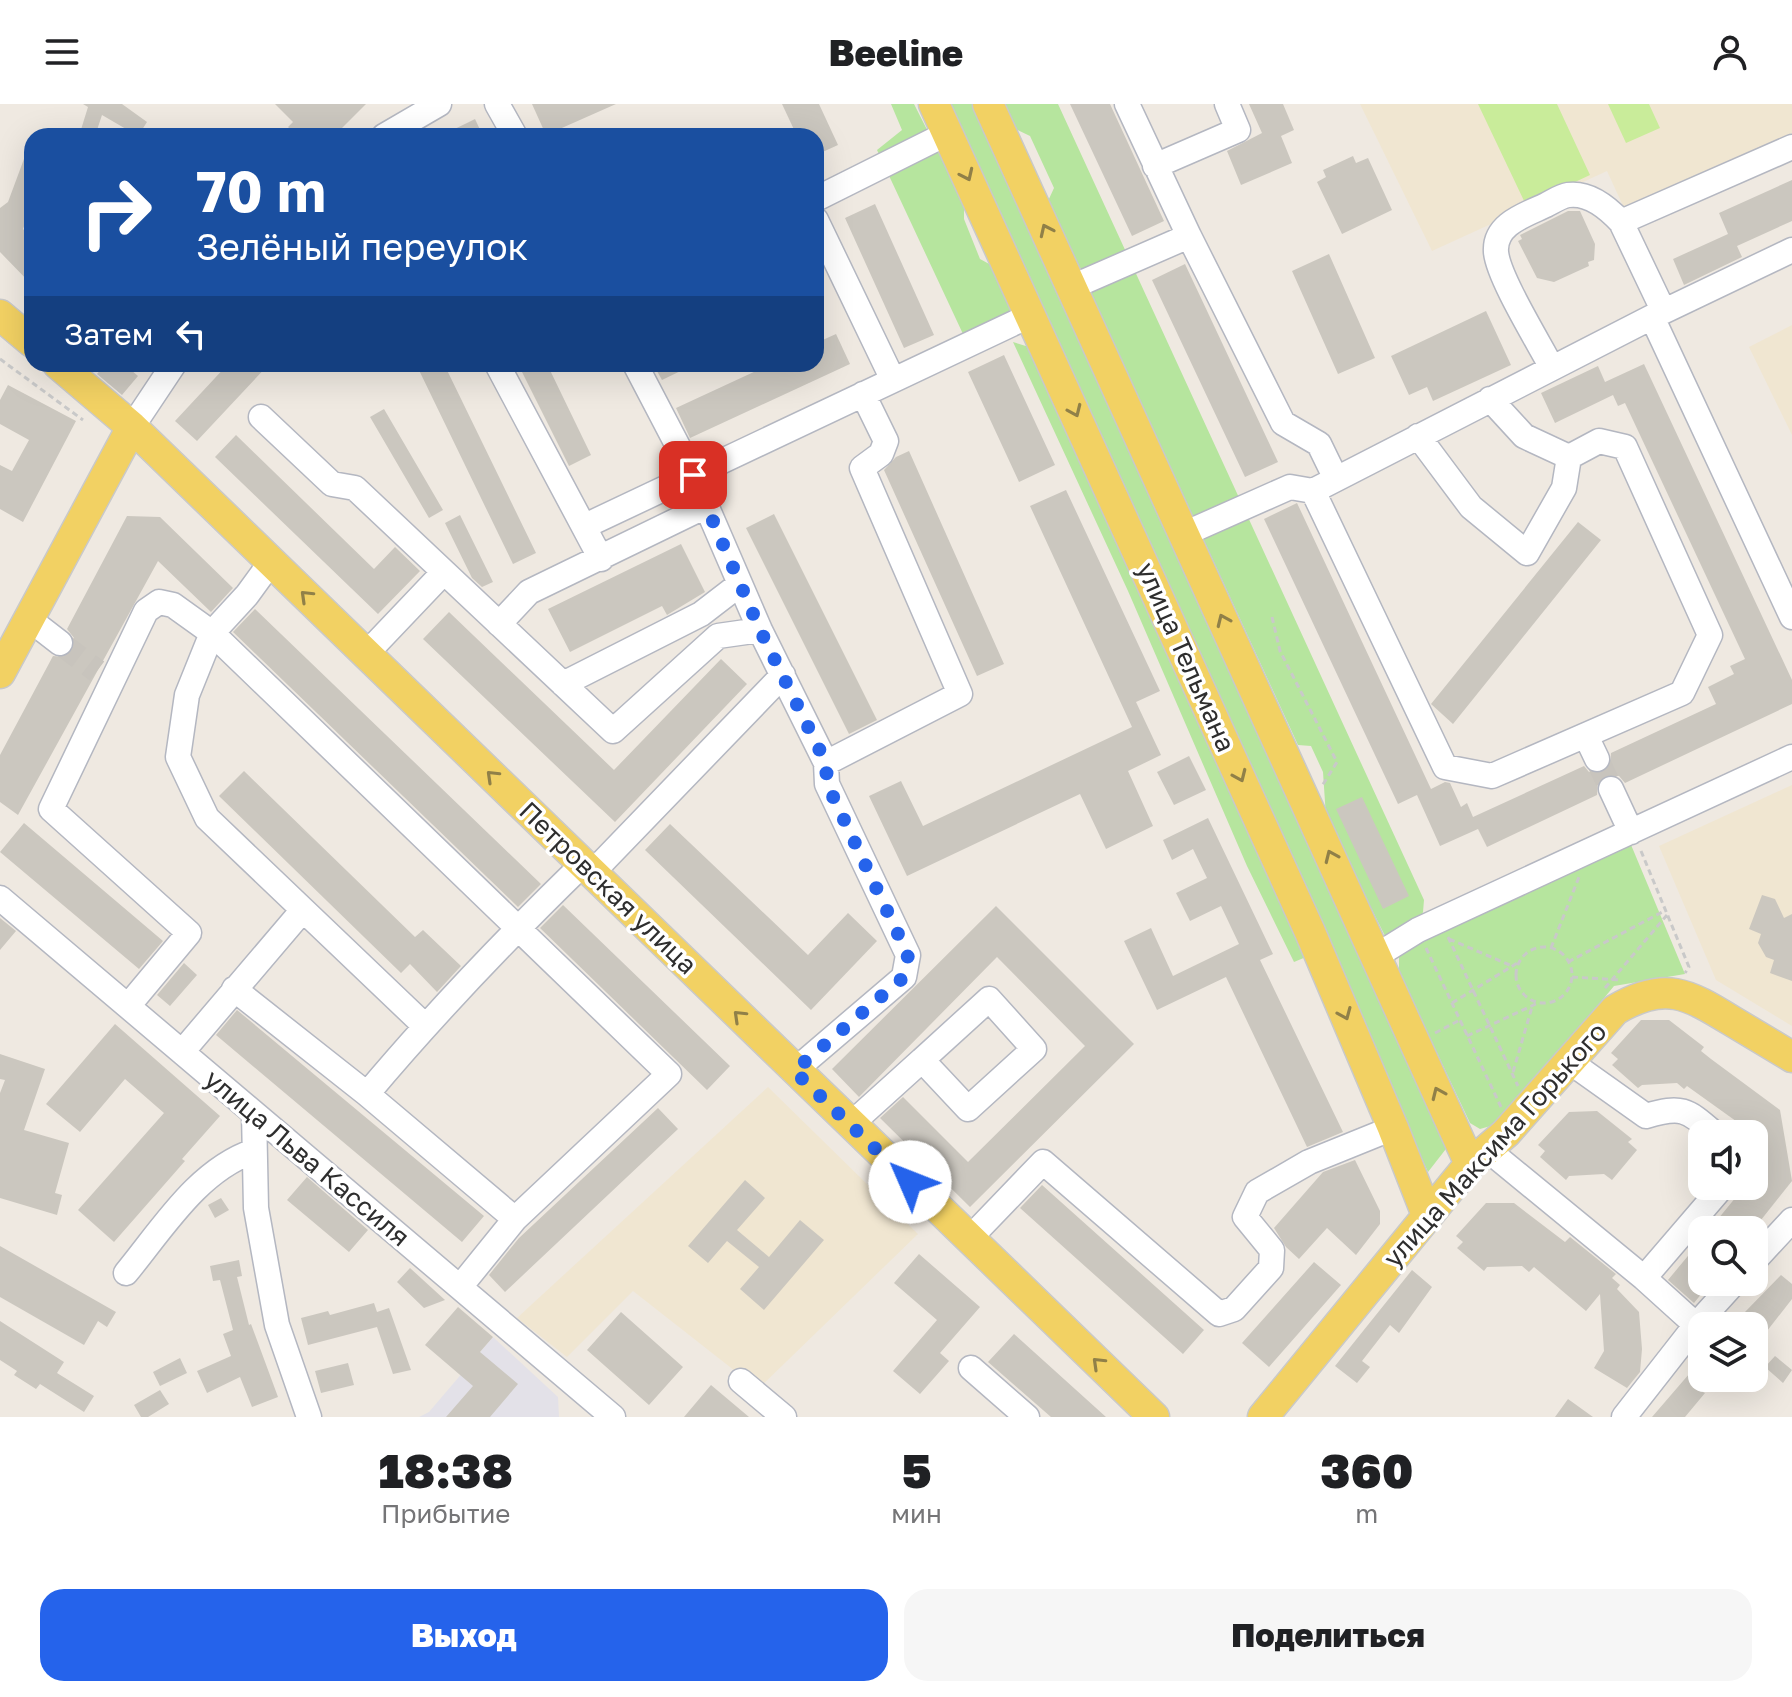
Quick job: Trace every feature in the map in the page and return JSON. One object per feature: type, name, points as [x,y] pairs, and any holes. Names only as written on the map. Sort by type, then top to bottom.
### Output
[{"type":"main road","name":"улица Тельмана","points":[[934,104],[1310,932],[1427,1215]]},
{"type":"main road","name":"улица Тельмана","points":[[988,104],[1376,956],[1479,1157]]},
{"type":"main road","points":[[0,315],[24,335]]},
{"type":"main road","name":"Петровская улица","points":[[67,372],[132,427],[1154,1417]]},
{"type":"main road","points":[[0,673],[132,427]]},
{"type":"main road","name":"улица Максима Горького","points":[[1263,1417],[1427,1215],[1615,1010],[1632,1000],[1652,994],[1691,996]]},
{"type":"main road","points":[[1691,996],[1792,1057]]},
{"type":"street","points":[[398,128],[439,104]]},
{"type":"street","points":[[497,104],[510,128]]},
{"type":"street","points":[[1127,104],[1283,423],[1319,444],[1336,479]]},
{"type":"street","points":[[1155,166],[1238,130],[1227,104]]},
{"type":"street","points":[[824,195],[948,133]]},
{"type":"street","points":[[1621,222],[1792,147]]},
{"type":"street","points":[[1552,368],[1501,272],[1496,251],[1501,231],[1512,221],[1567,195],[1590,198],[1621,222],[1792,617]]},
{"type":"street","points":[[1072,287],[1189,236]]},
{"type":"street","points":[[824,237],[893,380]]},
{"type":"street","points":[[1184,534],[1290,487],[1313,491],[1658,313],[1792,250]]},
{"type":"street","points":[[585,526],[1031,315]]},
{"type":"street","points":[[132,427],[169,372]]},
{"type":"street","points":[[501,372],[601,559]]},
{"type":"street","points":[[639,372],[693,475],[760,630],[826,763],[827,784],[908,955],[904,977],[794,1071]]},
{"type":"street","points":[[826,763],[960,694],[862,468],[881,454],[886,441],[863,394]]},
{"type":"street","points":[[1490,399],[1524,436],[1569,457]]},
{"type":"street","points":[[261,417],[332,484],[355,488],[613,731],[718,636],[760,630]]},
{"type":"street","points":[[1418,436],[1471,507],[1527,553],[1564,488],[1569,457]]},
{"type":"street","points":[[1313,491],[1445,767],[1492,776],[1682,693],[1710,635],[1625,447],[1599,441],[1569,457]]},
{"type":"street","points":[[499,624],[529,592],[706,506]]},
{"type":"street","points":[[271,562],[247,595],[212,633],[187,695],[178,757],[207,818],[425,1026]]},
{"type":"street","points":[[366,654],[444,572]]},
{"type":"street","points":[[563,684],[701,614],[740,584]]},
{"type":"street","points":[[128,1006],[189,933],[51,809],[105,677],[146,611],[159,602],[173,605],[212,633],[669,1074],[515,1219],[460,1287]]},
{"type":"street","points":[[29,619],[60,643]]},
{"type":"street","points":[[367,1094],[425,1026],[516,929],[588,868],[783,675]]},
{"type":"street","points":[[1586,736],[1597,759]]},
{"type":"street","points":[[1376,956],[1418,930],[1792,757]]},
{"type":"street","points":[[1611,789],[1631,832]]},
{"type":"street","name":"улица Льва Кассиля","points":[[0,898],[613,1417]]},
{"type":"street","points":[[182,1052],[302,911]]},
{"type":"street","points":[[234,989],[367,1094],[515,1219]]},
{"type":"street","points":[[850,1125],[989,999],[1034,1049],[968,1109],[922,1060]]},
{"type":"street","points":[[1570,1062],[1646,1116],[1667,1110],[1688,1111],[1699,1120]]},
{"type":"street","points":[[254,1113],[256,1208],[277,1325],[309,1417]]},
{"type":"street","points":[[969,1239],[1043,1162],[1219,1314],[1234,1309],[1271,1268],[1272,1250],[1245,1217],[1257,1192],[1309,1162],[1393,1128]]},
{"type":"street","points":[[126,1273],[204,1179],[233,1158],[254,1151]]},
{"type":"street","points":[[1479,1157],[1644,1278],[1688,1318]]},
{"type":"street","points":[[1644,1278],[1711,1200]]},
{"type":"street","points":[[1768,1246],[1792,1220]]},
{"type":"street","points":[[1708,1312],[1722,1296]]},
{"type":"street","points":[[1624,1417],[1688,1335]]},
{"type":"street","points":[[971,1368],[1027,1417]]},
{"type":"street","points":[[741,1381],[784,1417]]},
{"type":"path","points":[[0,359],[83,420]]},
{"type":"path","points":[[1272,617],[1280,651],[1337,762],[1320,789]]},
{"type":"path","points":[[1631,832],[1629,842],[1641,849],[1689,967],[1677,984],[1691,996]]},
{"type":"path","points":[[1551,948],[1578,878]]},
{"type":"path","points":[[1568,962],[1666,910]]},
{"type":"path","points":[[1445,930],[1520,1090]]},
{"type":"path","points":[[1449,939],[1512,966]]},
{"type":"path","points":[[1423,941],[1502,1111]]},
{"type":"path","points":[[1452,1003],[1519,962],[1535,948],[1551,948],[1568,962],[1572,977],[1566,992],[1555,1001],[1538,1003],[1467,1036]]},
{"type":"path","points":[[1519,962],[1515,974],[1518,988],[1538,1003]]},
{"type":"path","points":[[1512,1074],[1532,1007]]},
{"type":"path","points":[[1435,1033],[1460,1020]]},
{"type":"shaded area","points":[[1360,104],[1792,104],[1792,133],[1624,208],[1607,171],[1432,251]]},
{"type":"shaded area","points":[[1792,325],[1792,435],[1749,347]]},
{"type":"shaded area","points":[[1792,785],[1792,1026],[1716,980],[1659,846]]},
{"type":"shaded area","points":[[768,1087],[918,1234],[758,1389],[633,1291],[567,1357],[517,1318]]},
{"type":"shaded area","points":[[493,1337],[558,1397],[559,1417],[419,1417],[429,1412]]},
{"type":"green space","points":[[891,104],[914,104],[964,203],[964,219],[980,259],[991,265],[1013,309],[963,334],[877,150],[902,130]]},
{"type":"green space","points":[[947,104],[973,104],[1449,1145],[1428,1172]]},
{"type":"green space","points":[[998,104],[1058,104],[1424,900],[1419,922],[1386,938],[1326,817],[1323,772],[1311,746],[1298,745],[1048,201],[1054,188],[1030,136],[1009,126]]},
{"type":"green space","points":[[1478,104],[1557,104],[1590,175],[1526,205]]},
{"type":"green space","points":[[1608,104],[1649,104],[1660,128],[1626,143]]},
{"type":"green space","points":[[1013,342],[1029,347],[1306,957],[1294,962],[1247,866],[1128,591]]},
{"type":"green space","points":[[1629,840],[1685,974],[1614,986],[1501,1123],[1480,1129],[1470,1123],[1399,972],[1399,957],[1405,944]]},
{"type":"building","points":[[83,104],[122,104],[147,122],[143,128],[124,128],[102,115],[98,128],[81,128],[88,107]]},
{"type":"building","points":[[275,104],[366,104],[342,128],[289,128],[293,122]]},
{"type":"building","points":[[532,104],[616,104],[562,128],[543,128]]},
{"type":"building","points":[[782,104],[819,104],[838,145],[824,151],[824,128],[793,128]]},
{"type":"building","points":[[1070,104],[1110,104],[1164,221],[1132,236]]},
{"type":"building","points":[[1249,104],[1283,104],[1294,130],[1281,136],[1292,163],[1241,185],[1227,151],[1262,133]]},
{"type":"building","points":[[475,119],[479,128],[457,128]]},
{"type":"building","points":[[1353,156],[1356,163],[1368,158],[1392,210],[1342,234],[1317,182],[1326,177],[1323,170]]},
{"type":"building","points":[[24,159],[24,277],[0,252],[0,208],[8,202]]},
{"type":"building","points":[[1792,180],[1792,221],[1737,246],[1742,257],[1684,285],[1673,259],[1728,234],[1719,213]]},
{"type":"building","points":[[875,204],[934,335],[904,348],[845,218]]},
{"type":"building","points":[[1568,211],[1580,211],[1595,244],[1594,260],[1588,262],[1589,266],[1554,282],[1537,278],[1518,241],[1522,239],[1520,235]]},
{"type":"building","points":[[1329,254],[1375,358],[1338,374],[1292,271]]},
{"type":"building","points":[[1185,264],[1278,462],[1245,477],[1152,280]]},
{"type":"building","points":[[1486,311],[1511,365],[1433,401],[1427,387],[1409,395],[1391,356]]},
{"type":"building","points":[[836,334],[850,364],[690,438],[676,408],[754,372],[824,372],[824,339]]},
{"type":"building","points":[[1004,355],[1055,465],[1019,482],[968,372]]},
{"type":"building","points":[[1644,364],[1792,680],[1792,704],[1625,783],[1619,776],[1605,775],[1598,781],[1597,795],[1487,847],[1478,829],[1440,846],[1417,795],[1398,804],[1264,519],[1297,503],[1431,789],[1445,782],[1450,783],[1461,807],[1467,803],[1473,817],[1584,766],[1589,772],[1603,773],[1610,767],[1611,753],[1716,704],[1708,687],[1734,674],[1730,666],[1745,659],[1625,403],[1618,406],[1613,395],[1555,423],[1541,393],[1598,366],[1605,382]]},
{"type":"building","points":[[133,372],[138,376],[122,395],[97,374]]},
{"type":"building","points":[[221,372],[262,372],[197,441],[175,421]]},
{"type":"building","points":[[420,372],[448,372],[536,553],[513,564]]},
{"type":"building","points":[[522,372],[551,372],[591,455],[569,466]]},
{"type":"building","points":[[658,372],[678,372],[662,380]]},
{"type":"building","points":[[8,385],[76,421],[23,522],[0,509],[0,465],[12,471],[29,440],[0,424],[0,400]]},
{"type":"building","points":[[384,409],[443,510],[429,518],[370,417]]},
{"type":"building","points":[[236,435],[374,569],[395,547],[420,571],[378,614],[215,457]]},
{"type":"building","points":[[909,451],[1004,664],[977,676],[884,470],[896,457]]},
{"type":"building","points":[[1066,490],[1160,691],[1136,702],[1161,755],[1128,771],[1153,826],[1106,849],[1080,794],[907,876],[869,796],[901,781],[923,826],[1132,727],[1030,506]]},
{"type":"building","points":[[774,514],[877,720],[849,734],[746,528]]},
{"type":"building","points":[[460,515],[493,582],[482,587],[472,578],[445,523]]},
{"type":"building","points":[[127,516],[160,517],[233,588],[211,612],[158,561],[18,815],[0,802],[0,755],[53,656],[65,657],[72,652],[74,638],[67,629]]},
{"type":"building","points":[[1578,522],[1601,540],[1453,724],[1431,704]]},
{"type":"building","points":[[681,544],[705,592],[667,615],[662,606],[570,652],[548,609]]},
{"type":"building","points":[[255,609],[541,884],[518,907],[233,632]]},
{"type":"building","points":[[449,612],[614,770],[721,659],[747,684],[615,822],[423,639]]},
{"type":"building","points":[[1189,756],[1206,790],[1174,805],[1157,772]]},
{"type":"building","points":[[244,771],[415,937],[423,930],[461,966],[437,992],[410,964],[401,973],[219,796]]},
{"type":"building","points":[[1362,797],[1409,896],[1383,909],[1336,809]]},
{"type":"building","points":[[1208,818],[1273,954],[1260,960],[1343,1132],[1307,1147],[1226,977],[1157,1010],[1124,941],[1151,928],[1173,976],[1239,944],[1221,906],[1190,921],[1176,893],[1207,878],[1193,849],[1172,860],[1163,840]]},
{"type":"building","points":[[24,823],[163,941],[139,969],[0,852]]},
{"type":"building","points":[[670,824],[808,955],[848,913],[877,941],[811,1010],[645,850]]},
{"type":"building","points":[[1762,895],[1775,899],[1784,918],[1792,914],[1792,981],[1770,973],[1774,960],[1766,957],[1758,943],[1761,934],[1749,929]]},
{"type":"building","points":[[563,905],[730,1066],[707,1090],[540,928]]},
{"type":"building","points":[[996,906],[1134,1044],[970,1207],[880,1118],[903,1097],[968,1162],[1085,1046],[997,957],[859,1097],[832,1069]]},
{"type":"building","points":[[0,918],[16,931],[0,950]]},
{"type":"building","points":[[184,963],[197,975],[170,1006],[157,995]]},
{"type":"building","points":[[237,1010],[484,1216],[462,1242],[216,1035]]},
{"type":"building","points":[[1641,1020],[1669,1020],[1704,1047],[1701,1051],[1780,1110],[1792,1181],[1764,1216],[1720,1216],[1734,1200],[1768,1200],[1768,1120],[1734,1120],[1687,1086],[1684,1089],[1677,1083],[1642,1085],[1638,1088],[1612,1065],[1618,1059],[1611,1053]]},
{"type":"building","points":[[115,1024],[220,1116],[114,1242],[78,1210],[164,1113],[125,1079],[80,1132],[46,1104]]},
{"type":"building","points":[[0,1054],[45,1069],[24,1130],[69,1143],[55,1193],[62,1195],[57,1215],[0,1198],[0,1093],[5,1080],[0,1079]]},
{"type":"building","points":[[658,1108],[678,1129],[505,1292],[489,1275],[519,1238]]},
{"type":"building","points":[[1597,1111],[1632,1139],[1628,1142],[1637,1150],[1612,1180],[1604,1174],[1569,1176],[1566,1180],[1540,1157],[1545,1151],[1538,1145],[1569,1112]]},
{"type":"building","points":[[1355,1160],[1380,1211],[1380,1224],[1356,1255],[1327,1228],[1299,1259],[1286,1247],[1274,1228],[1323,1172]]},
{"type":"building","points":[[307,1177],[368,1230],[349,1252],[287,1200]]},
{"type":"building","points":[[745,1180],[765,1198],[737,1230],[769,1257],[800,1220],[824,1240],[764,1310],[740,1289],[759,1267],[727,1241],[708,1263],[688,1246]]},
{"type":"building","points":[[1042,1185],[1204,1330],[1183,1354],[1020,1208]]},
{"type":"building","points":[[221,1198],[229,1210],[215,1218],[208,1205]]},
{"type":"building","points":[[1486,1203],[1514,1203],[1565,1242],[1570,1237],[1616,1274],[1612,1278],[1620,1285],[1617,1289],[1639,1312],[1640,1372],[1627,1388],[1594,1368],[1604,1351],[1600,1294],[1586,1311],[1534,1267],[1529,1272],[1522,1266],[1487,1267],[1484,1271],[1457,1248],[1463,1242],[1456,1236]]},
{"type":"building","points":[[0,1246],[116,1312],[107,1327],[98,1321],[84,1345],[0,1297]]},
{"type":"building","points":[[919,1254],[980,1307],[940,1353],[949,1361],[920,1394],[893,1371],[937,1320],[894,1283]]},
{"type":"building","points":[[1688,1256],[1688,1296],[1700,1296],[1694,1303],[1668,1280]]},
{"type":"building","points":[[239,1260],[242,1276],[237,1277],[249,1325],[278,1397],[252,1407],[240,1377],[207,1393],[197,1371],[231,1356],[223,1334],[233,1330],[220,1280],[213,1281],[210,1266]]},
{"type":"building","points":[[1314,1262],[1341,1285],[1269,1367],[1242,1343]]},
{"type":"building","points":[[410,1268],[445,1300],[424,1308],[397,1282]]},
{"type":"building","points":[[1412,1270],[1432,1287],[1399,1333],[1390,1325],[1362,1361],[1370,1367],[1357,1383],[1335,1366]]},
{"type":"building","points":[[1781,1275],[1792,1284],[1792,1299],[1768,1330],[1768,1312],[1745,1312],[1761,1296],[1768,1296],[1768,1288]]},
{"type":"building","points":[[374,1303],[377,1312],[389,1308],[411,1370],[393,1374],[377,1327],[308,1345],[301,1318],[328,1311],[330,1315]]},
{"type":"building","points":[[458,1307],[493,1337],[480,1352],[518,1384],[490,1417],[446,1417],[473,1386],[425,1345]]},
{"type":"building","points":[[621,1312],[683,1367],[649,1405],[587,1350]]},
{"type":"building","points":[[0,1321],[64,1362],[57,1373],[94,1396],[84,1412],[40,1384],[36,1389],[14,1375],[17,1371],[0,1360]]},
{"type":"building","points":[[1014,1334],[1106,1417],[1051,1417],[988,1362]]},
{"type":"building","points":[[1775,1356],[1792,1370],[1783,1383],[1768,1370],[1768,1364]]},
{"type":"building","points":[[180,1358],[187,1373],[160,1386],[153,1372]]},
{"type":"building","points":[[348,1363],[354,1385],[321,1393],[315,1371]]},
{"type":"building","points":[[1688,1375],[1688,1392],[1705,1393],[1685,1417],[1652,1417]]},
{"type":"building","points":[[711,1385],[749,1417],[684,1417]]},
{"type":"building","points":[[160,1390],[169,1404],[148,1417],[141,1417],[134,1405]]},
{"type":"building","points":[[1568,1399],[1593,1417],[1555,1417]]},
{"type":"tunnel","points":[[60,643],[97,671]]},
{"type":"tunnel","points":[[1597,759],[1611,789]]},
{"type":"route","points":[[693,475],[760,630],[826,763],[827,784],[908,955],[904,977],[794,1071],[910,1182]]}]
